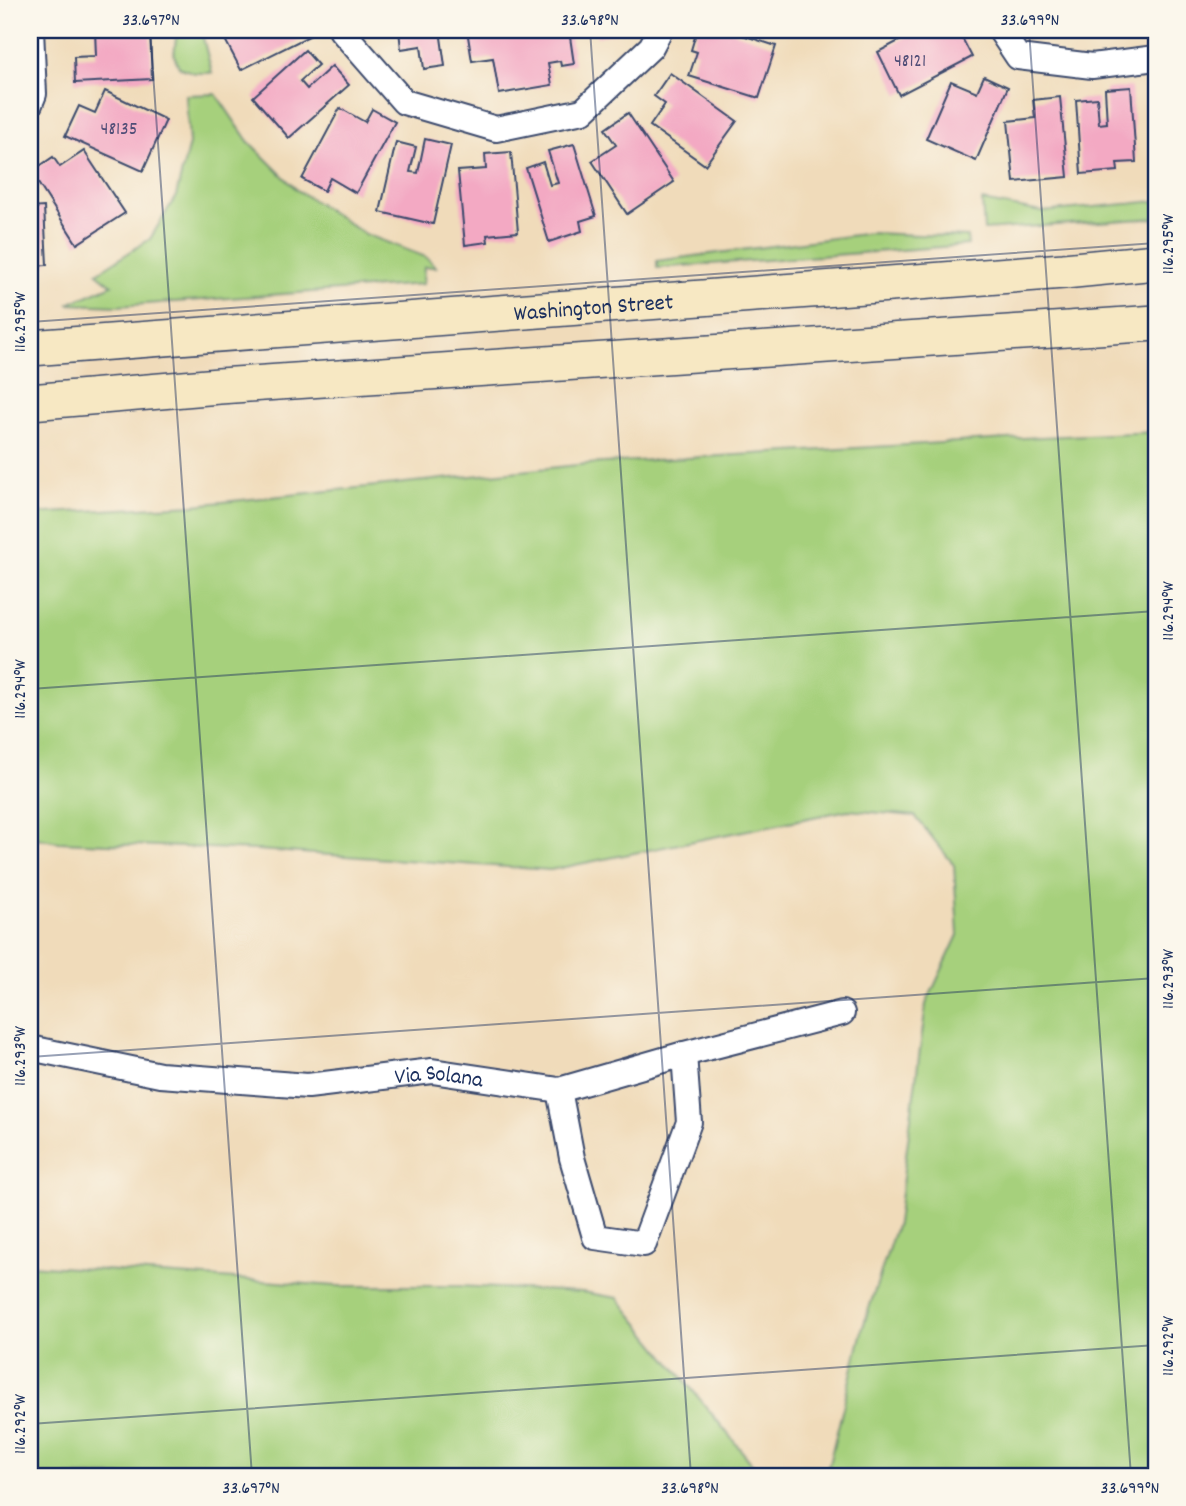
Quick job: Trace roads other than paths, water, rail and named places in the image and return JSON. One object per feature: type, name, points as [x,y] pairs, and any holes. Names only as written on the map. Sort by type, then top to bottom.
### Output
[{"type":"main road","name":"Washington Street","points":[[30,348],[1156,262]]},
{"type":"main road","points":[[30,402],[219,386],[1156,323]]},
{"type":"street","points":[[30,104],[34,94],[31,30]]},
{"type":"street","points":[[341,30],[404,102],[496,129],[583,111],[651,47],[660,30]]},
{"type":"street","points":[[1000,30],[1018,57],[1092,66],[1156,58]]},
{"type":"street","name":"Via Solana","points":[[30,1048],[160,1075],[308,1086],[432,1071],[559,1090],[842,1013]]},
{"type":"street","points":[[559,1090],[572,1158],[595,1237],[644,1244],[689,1122],[684,1054]]}]
